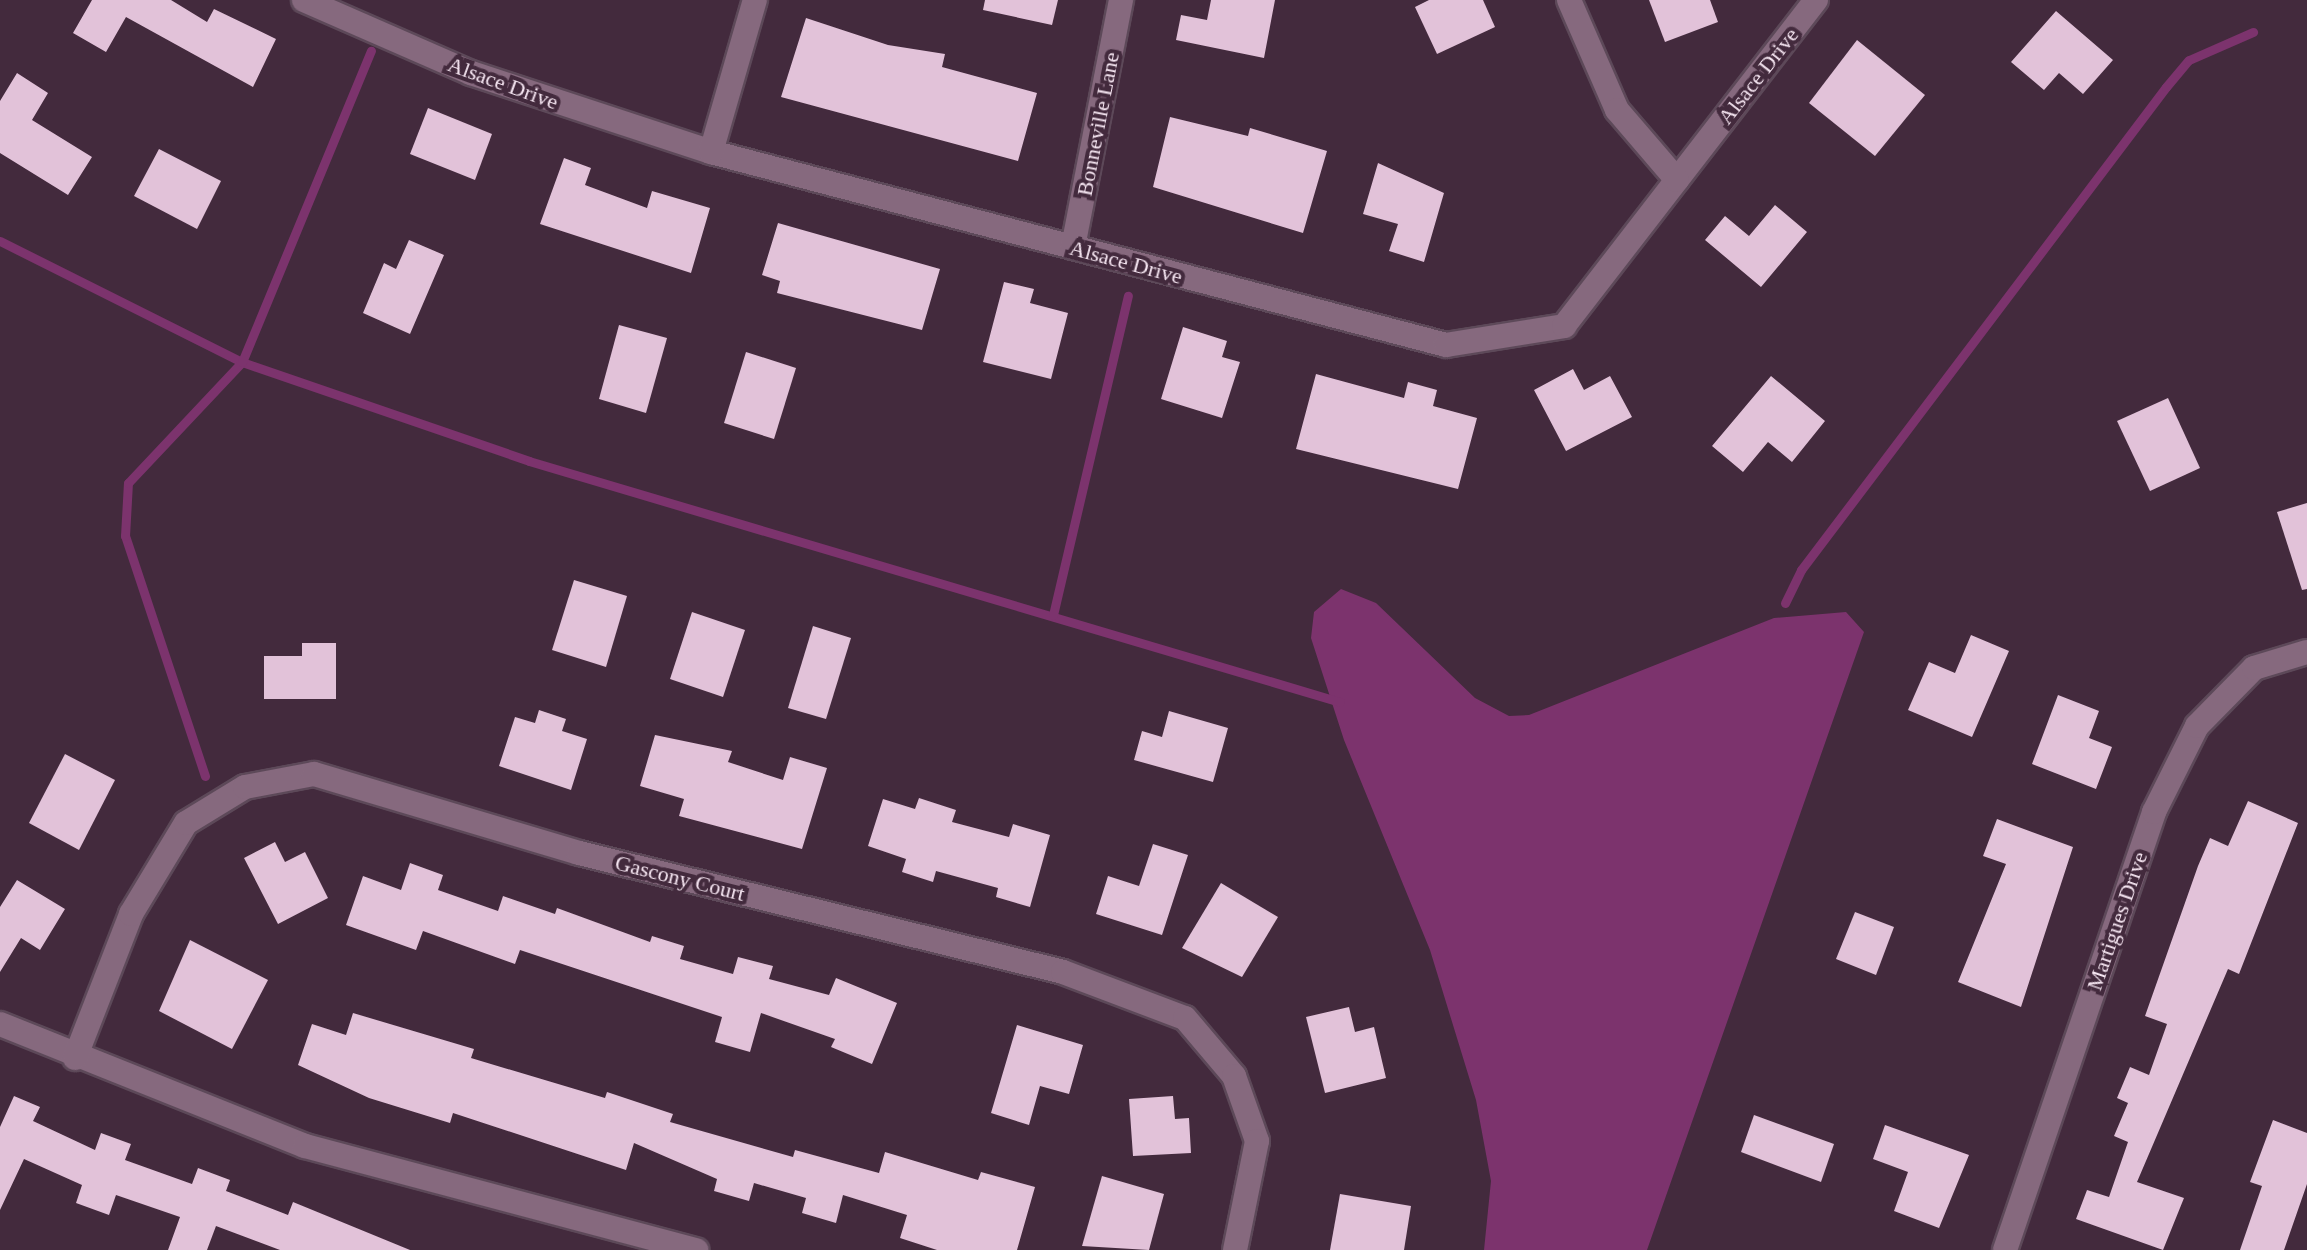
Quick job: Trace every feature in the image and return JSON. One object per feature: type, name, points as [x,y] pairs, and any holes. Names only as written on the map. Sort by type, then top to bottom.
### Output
[{"type":"street","name":"Alsace Drive","points":[[304,0],[471,73],[711,152],[1446,345],[1515,339],[1564,326],[1816,0]]},
{"type":"street","points":[[711,152],[755,0]]},
{"type":"street","name":"Bonneville Lane","points":[[1073,247],[1121,0]]},
{"type":"street","points":[[1569,0],[1617,110],[1677,180]]},
{"type":"street","name":"Martigues Drive","points":[[2005,1250],[2154,812],[2197,726],[2254,668],[2307,652]]},
{"type":"street","name":"Gascony Court","points":[[75,1058],[131,914],[186,823],[245,787],[314,774],[579,853],[1063,972],[1185,1018],[1234,1076],[1257,1141],[1235,1250]]},
{"type":"street","points":[[0,1024],[75,1058],[305,1146],[696,1250]]},
{"type":"shaded area","points":[[1341,589],[1376,603],[1475,698],[1509,716],[1529,715],[1774,618],[1846,612],[1864,632],[1647,1250],[1484,1250],[1491,1181],[1476,1100],[1430,950],[1344,740],[1311,638],[1314,612]]},
{"type":"building","points":[[92,0],[171,0],[207,22],[214,9],[276,39],[253,87],[126,17],[106,52],[73,33]]},
{"type":"building","points":[[985,0],[1058,0],[1052,25],[983,10]]},
{"type":"building","points":[[1211,0],[1275,0],[1264,58],[1176,40],[1181,15],[1207,20]]},
{"type":"building","points":[[1429,0],[1483,0],[1495,27],[1437,54],[1415,7]]},
{"type":"building","points":[[1649,0],[1710,0],[1718,22],[1665,42]]},
{"type":"building","points":[[2056,11],[2113,60],[2083,94],[2059,73],[2044,90],[2011,62]]},
{"type":"building","points":[[806,18],[888,45],[945,54],[942,67],[1037,93],[1018,161],[781,97]]},
{"type":"building","points":[[1857,40],[1925,95],[1875,156],[1809,103]]},
{"type":"building","points":[[17,73],[48,93],[32,120],[92,157],[68,195],[0,153],[0,101]]},
{"type":"building","points":[[428,108],[492,134],[475,180],[410,154]]},
{"type":"building","points":[[1170,117],[1248,136],[1250,128],[1327,151],[1303,233],[1153,187]]},
{"type":"building","points":[[159,149],[221,181],[197,229],[134,196]]},
{"type":"building","points":[[564,158],[591,168],[585,185],[647,208],[652,191],[710,208],[691,273],[540,224]]},
{"type":"building","points":[[1378,163],[1444,193],[1424,262],[1389,251],[1398,224],[1363,214]]},
{"type":"building","points":[[1775,205],[1807,232],[1761,287],[1705,240],[1725,216],[1749,236]]},
{"type":"building","points":[[778,223],[940,269],[922,330],[777,293],[780,281],[762,275]]},
{"type":"building","points":[[409,240],[444,255],[410,334],[363,313],[384,263],[396,269]]},
{"type":"building","points":[[1004,282],[1034,289],[1030,303],[1068,313],[1051,379],[983,362]]},
{"type":"building","points":[[619,325],[667,338],[646,413],[599,399]]},
{"type":"building","points":[[1183,327],[1227,341],[1222,357],[1240,362],[1222,418],[1161,399]]},
{"type":"building","points":[[746,352],[796,368],[774,439],[724,423]]},
{"type":"building","points":[[1573,369],[1584,390],[1610,376],[1632,417],[1566,451],[1534,390]]},
{"type":"building","points":[[1316,374],[1404,398],[1408,382],[1437,390],[1433,406],[1477,418],[1458,489],[1296,449]]},
{"type":"building","points":[[1771,376],[1825,421],[1792,462],[1768,442],[1743,472],[1712,446]]},
{"type":"building","points":[[2168,398],[2200,468],[2150,491],[2117,421]]},
{"type":"building","points":[[2307,503],[2307,589],[2302,590],[2277,512]]},
{"type":"building","points":[[574,580],[627,596],[606,667],[552,650]]},
{"type":"building","points":[[692,612],[745,630],[723,697],[670,679]]},
{"type":"building","points":[[813,626],[851,638],[826,719],[788,708]]},
{"type":"building","points":[[1971,635],[2009,651],[1972,737],[1908,710],[1929,662],[1955,673]]},
{"type":"building","points":[[302,643],[336,643],[336,699],[264,699],[264,656],[302,656]]},
{"type":"building","points":[[2058,695],[2099,711],[2089,738],[2112,747],[2096,789],[2032,764]]},
{"type":"building","points":[[539,710],[566,719],[562,731],[587,739],[571,790],[499,766],[515,717],[535,723]]},
{"type":"building","points":[[1169,711],[1228,728],[1213,782],[1134,760],[1142,731],[1162,737]]},
{"type":"building","points":[[655,735],[732,751],[728,762],[783,780],[790,757],[827,768],[802,849],[679,816],[684,799],[640,786]]},
{"type":"building","points":[[65,754],[115,780],[79,850],[29,823]]},
{"type":"building","points":[[919,798],[956,810],[952,822],[1009,837],[1013,824],[1050,835],[1030,907],[996,897],[998,888],[936,871],[933,882],[902,872],[906,859],[868,846],[883,799],[915,809]]},
{"type":"building","points":[[2248,801],[2298,823],[2239,974],[2228,969],[2137,1182],[2184,1198],[2163,1250],[2076,1219],[2087,1190],[2109,1197],[2128,1142],[2114,1136],[2128,1103],[2117,1098],[2130,1067],[2149,1075],[2167,1024],[2145,1016],[2210,838],[2228,846]]},
{"type":"building","points":[[1997,819],[2073,847],[2021,1007],[1958,982],[2006,864],[1983,856]]},
{"type":"building","points":[[275,842],[285,862],[305,852],[328,898],[278,924],[244,858]]},
{"type":"building","points":[[1153,844],[1188,855],[1162,935],[1096,914],[1108,876],[1139,886]]},
{"type":"building","points":[[410,863],[443,875],[438,890],[498,911],[503,896],[555,914],[557,908],[650,942],[652,936],[684,946],[680,959],[733,974],[738,957],[773,966],[769,979],[829,995],[836,978],[897,1003],[872,1064],[831,1047],[835,1039],[761,1013],[750,1052],[715,1042],[722,1017],[520,950],[515,964],[423,931],[416,950],[346,925],[363,876],[401,890]]},
{"type":"building","points":[[17,880],[65,909],[40,950],[21,938],[0,972],[0,907]]},
{"type":"building","points":[[1221,883],[1278,917],[1242,977],[1182,948]]},
{"type":"building","points":[[1855,912],[1894,927],[1876,975],[1836,959]]},
{"type":"building","points":[[190,940],[268,980],[232,1049],[159,1011]]},
{"type":"building","points":[[1349,1007],[1355,1032],[1374,1027],[1386,1078],[1325,1093],[1306,1017]]},
{"type":"building","points":[[353,1013],[474,1049],[471,1058],[605,1098],[607,1092],[673,1114],[670,1122],[793,1157],[795,1150],[879,1173],[885,1152],[978,1180],[981,1172],[1035,1187],[1017,1250],[937,1250],[900,1238],[907,1215],[843,1195],[836,1223],[802,1213],[806,1198],[754,1183],[749,1201],[714,1191],[717,1179],[634,1143],[626,1170],[453,1113],[450,1123],[369,1098],[298,1065],[312,1024],[346,1035]]},
{"type":"building","points":[[1017,1025],[1083,1045],[1069,1094],[1040,1086],[1029,1125],[991,1113]]},
{"type":"building","points":[[14,1096],[40,1107],[33,1121],[95,1150],[101,1133],[131,1144],[125,1160],[192,1184],[198,1168],[230,1180],[226,1191],[288,1215],[293,1202],[410,1250],[280,1250],[216,1226],[207,1250],[168,1250],[180,1217],[116,1195],[109,1215],[76,1203],[82,1185],[24,1159],[0,1210],[0,1127]]},
{"type":"building","points":[[1173,1096],[1175,1119],[1189,1118],[1191,1153],[1133,1156],[1129,1099]]},
{"type":"building","points":[[1754,1115],[1834,1144],[1821,1182],[1741,1152]]},
{"type":"building","points":[[2273,1120],[2307,1133],[2307,1184],[2284,1250],[2240,1250],[2262,1186],[2250,1182]]},
{"type":"building","points":[[1885,1125],[1969,1155],[1939,1228],[1894,1211],[1908,1172],[1873,1159]]},
{"type":"building","points":[[1102,1176],[1164,1194],[1149,1250],[1082,1246]]},
{"type":"building","points":[[1340,1194],[1411,1206],[1404,1250],[1330,1250]]},
{"type":"waterway","points":[[1785,603],[1801,570],[2166,87],[2189,60],[2253,32]]},
{"type":"waterway","points":[[205,776],[125,536],[128,483],[242,362],[371,51]]},
{"type":"waterway","points":[[0,241],[242,362],[529,461],[1340,702]]},
{"type":"waterway","points":[[1053,615],[1128,296]]}]
